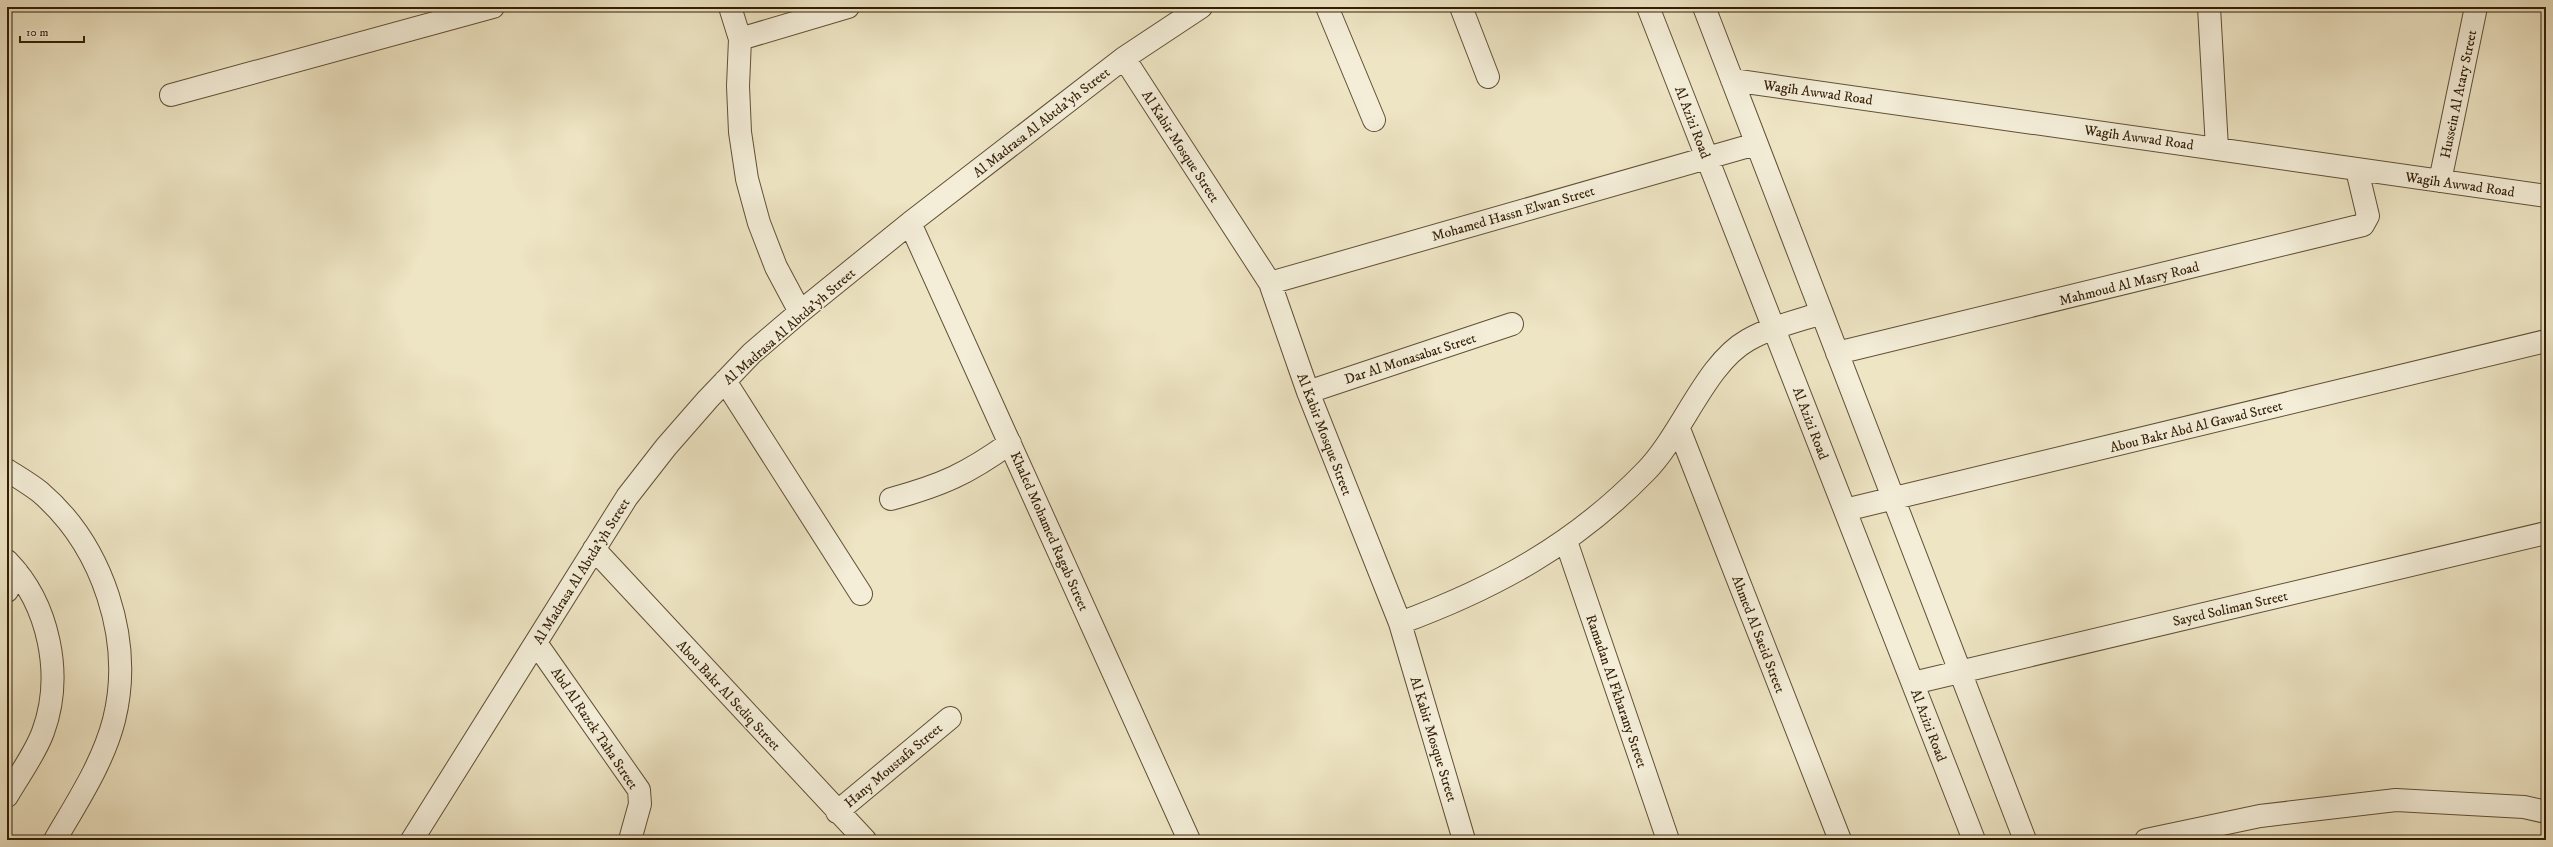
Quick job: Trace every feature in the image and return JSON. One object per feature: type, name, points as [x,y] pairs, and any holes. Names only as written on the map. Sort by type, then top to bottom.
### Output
[{"type":"street","points":[[171,95],[493,7]]},
{"type":"street","points":[[730,7],[740,39],[738,93],[740,132],[747,179],[759,223],[776,267],[800,312]]},
{"type":"street","points":[[740,39],[848,7]]},
{"type":"street","name":"Al Madrasa Al Abtda'yh Street","points":[[412,840],[594,548],[627,498],[666,447],[724,381],[800,312],[910,222],[1124,58],[1201,7]]},
{"type":"street","points":[[1327,7],[1374,120]]},
{"type":"street","points":[[1461,7],[1488,77]]},
{"type":"street","name":"Al Azizi Road","points":[[1648,7],[1974,840]]},
{"type":"street","points":[[1704,7],[1893,499],[1962,671],[2025,840]]},
{"type":"street","points":[[2209,7],[2217,148]]},
{"type":"street","name":"Hussein Al Atary Street","points":[[2440,181],[2476,7]]},
{"type":"street","name":"Al Kabir Mosque Street","points":[[1124,58],[1270,283],[1308,392],[1400,623],[1464,840]]},
{"type":"street","name":"Wagih Awwad Road","points":[[1732,80],[2546,196]]},
{"type":"street","name":"Mohamed Hassn Elwan Street","points":[[1270,283],[1756,144]]},
{"type":"street","name":"Mahmoud Al Masry Road","points":[[1837,353],[2363,225],[2368,216],[2357,170]]},
{"type":"street","name":"Khaled Mohamed Ragab Street","points":[[910,222],[1190,840]]},
{"type":"street","points":[[1400,623],[1455,603],[1512,574],[1566,541],[1608,508],[1641,476],[1679,429],[1718,367],[1747,340],[1774,328],[1822,313]]},
{"type":"street","name":"Dar Al Monasabat Street","points":[[1308,392],[1512,324]]},
{"type":"street","name":"Abou Bakr Abd Al Gawad Street","points":[[1845,510],[2546,341]]},
{"type":"street","points":[[724,381],[861,594]]},
{"type":"street","name":"Ahmed Al Saeid Street","points":[[1679,429],[1840,840]]},
{"type":"street","points":[[891,499],[934,487],[967,472],[1010,443]]},
{"type":"street","points":[[7,470],[40,492],[74,529],[100,572],[116,620],[120,670],[114,720],[96,767],[55,840]]},
{"type":"street","name":"Sayed Soliman Street","points":[[1913,683],[2546,533]]},
{"type":"street","name":"Ramadan Al Fkharany Street","points":[[1566,541],[1668,840]]},
{"type":"street","name":"Abou Bakr Al Sediq Street","points":[[594,548],[837,812],[865,840]]},
{"type":"street","points":[[7,591],[12,566]]},
{"type":"street","points":[[7,796],[43,732],[52,692],[51,650],[40,610],[12,566]]},
{"type":"street","name":"Abd Al Razek Taha Street","points":[[536,643],[639,790],[640,804],[630,840]]},
{"type":"street","name":"Hany Moustafa Street","points":[[837,812],[950,718]]},
{"type":"street","points":[[2146,840],[2260,816],[2396,800],[2524,807],[2546,812]]}]
